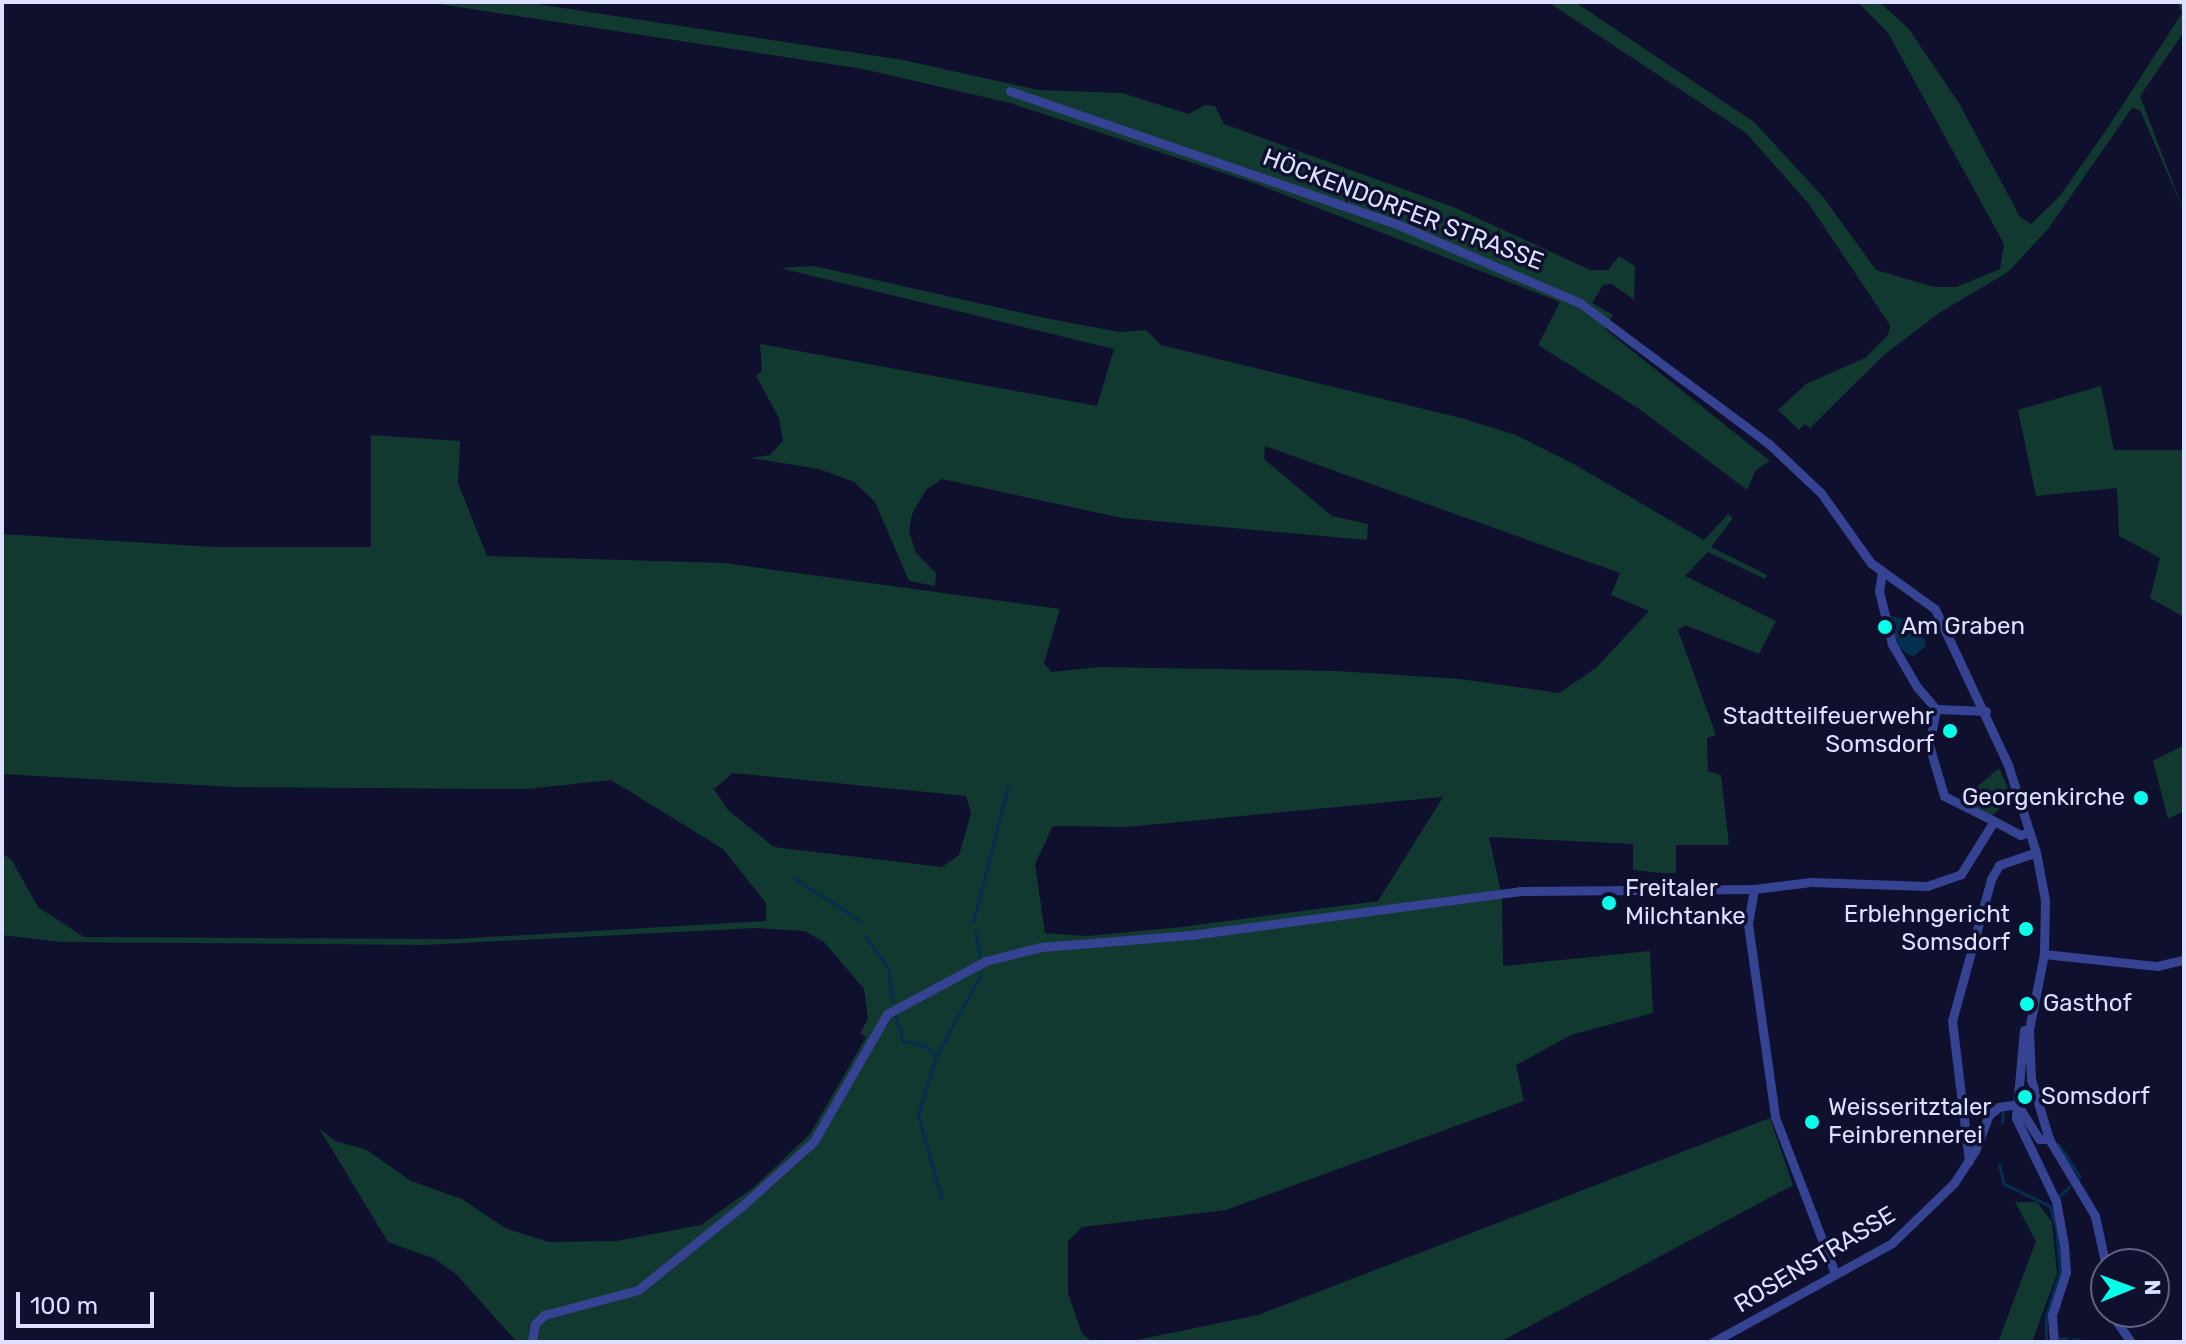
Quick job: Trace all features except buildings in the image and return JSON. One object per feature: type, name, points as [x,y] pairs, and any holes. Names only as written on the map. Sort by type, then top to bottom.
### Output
[{"type":"street","name":"HÖCKENDORFER STRASSE","points":[[1010,91],[1399,225],[1580,303],[1769,444],[1821,493],[1882,572],[1935,609],[1986,711],[2036,852],[2045,900],[2044,954],[2030,1049],[2031,1079],[2049,1139],[2095,1216],[2102,1248]]},
{"type":"street","points":[[1882,572],[1879,591],[1892,644],[1936,709],[1929,745],[1944,796],[2020,835],[2030,832]]},
{"type":"street","points":[[1936,709],[1986,711]]},
{"type":"street","points":[[532,1342],[535,1324],[544,1315],[638,1290],[741,1207],[814,1141],[887,1014],[986,961],[1041,947],[1176,936],[1520,891],[1754,889],[1811,882],[1948,882],[1961,874],[1994,821]]},
{"type":"street","points":[[1969,1162],[1952,1021],[1991,879],[1999,865],[2036,852]]},
{"type":"street","points":[[1754,889],[1748,924],[1775,1117],[1834,1271]]},
{"type":"street","points":[[2044,954],[2157,966],[2184,960]]},
{"type":"street","points":[[2024,1030],[2017,1104],[2023,1140],[2056,1201],[2064,1245],[2066,1272],[2052,1315],[2054,1342]]},
{"type":"street","points":[[2017,1104],[2039,1139],[2049,1139]]},
{"type":"street","name":"ROSENSTRASSE","points":[[1713,1342],[1834,1271],[1892,1243],[1933,1206],[1969,1162],[1989,1115],[2017,1104]]},
{"type":"green space","points":[[426,2],[524,2],[903,60],[1038,90],[1122,93],[1189,114],[1205,105],[1215,106],[1224,124],[1456,208],[1590,270],[1608,270],[1619,256],[1635,266],[1634,300],[1612,284],[1603,285],[1592,303],[1613,315],[1605,329],[1770,461],[1756,470],[1747,490],[1638,408],[1538,345],[1560,302],[1254,183],[1010,103],[863,69]]},
{"type":"green space","points":[[1548,2],[1575,2],[1754,122],[1824,198],[1876,270],[1934,287],[1956,287],[2000,269],[2004,244],[1888,33],[1858,2],[1879,2],[1908,28],[1959,103],[2020,217],[2031,224],[2059,197],[2109,126],[2182,13],[2177,2],[2184,2],[2184,32],[2140,96],[2184,212],[2140,110],[2132,108],[2048,229],[2008,272],[1939,313],[1884,355],[1810,428],[1805,424],[1799,430],[1778,410],[1806,384],[1865,358],[1888,335],[1890,325],[1809,204],[1746,133]]},
{"type":"green space","points":[[814,266],[1045,318],[1120,332],[1146,330],[1161,345],[1461,418],[1516,435],[1572,463],[1704,540],[1728,514],[1733,518],[1711,547],[1767,575],[1765,579],[1708,552],[1685,576],[1776,621],[1759,654],[1685,625],[1678,630],[1716,735],[1707,738],[1708,771],[1721,775],[1729,845],[1676,845],[1676,873],[1662,873],[1633,870],[1633,844],[1489,837],[1502,897],[1503,966],[1650,951],[1653,1013],[1571,1035],[1516,1065],[1524,1101],[1226,1210],[1082,1227],[1068,1241],[1068,1293],[1082,1334],[1093,1342],[517,1342],[456,1274],[435,1259],[388,1242],[319,1128],[335,1141],[367,1150],[411,1181],[462,1199],[505,1228],[549,1242],[616,1241],[701,1225],[754,1187],[810,1134],[866,1037],[860,1033],[868,1019],[864,989],[824,942],[805,931],[755,928],[424,945],[60,942],[2,935],[2,854],[11,859],[38,907],[84,937],[455,939],[766,921],[766,903],[723,849],[611,780],[527,789],[233,787],[2,774],[2,534],[214,547],[371,547],[371,435],[460,441],[458,483],[487,556],[724,563],[1060,609],[1044,663],[1051,672],[1099,667],[1337,671],[1460,679],[1559,693],[1596,668],[1649,611],[1611,595],[1620,573],[1265,446],[1264,459],[1332,516],[1368,524],[1367,540],[1122,518],[942,479],[926,490],[912,514],[909,532],[916,553],[936,573],[935,586],[909,581],[875,502],[854,482],[819,469],[751,458],[770,455],[783,441],[779,418],[756,376],[762,371],[760,344],[1097,406],[1114,349],[780,268]],"holes":[[[733,773],[966,796],[971,813],[959,855],[942,867],[774,847],[728,810],[714,789]],[[1443,797],[1378,901],[1182,927],[1087,936],[1045,933],[1035,864],[1053,826],[1126,827]]]},
{"type":"green space","points":[[2101,386],[2114,450],[2184,450],[2184,617],[2150,598],[2160,558],[2119,536],[2117,488],[2036,496],[2018,410]]},
{"type":"green space","points":[[2184,745],[2184,811],[2168,819],[2153,761]]},
{"type":"green space","points":[[1999,768],[2012,797],[1992,816],[1961,801]]},
{"type":"green space","points":[[1770,1118],[1793,1185],[1500,1342],[1127,1342],[1258,1315]]},
{"type":"green space","points":[[2015,1202],[2037,1202],[2052,1222],[2057,1274],[2032,1342],[1998,1342],[2036,1241]]},
{"type":"water","points":[[1891,616],[1919,623],[1926,646],[1913,657],[1897,647]]},
{"type":"waterway","points":[[973,922],[1008,786]]},
{"type":"waterway","points":[[794,878],[861,921]]},
{"type":"waterway","points":[[975,931],[980,959]]},
{"type":"waterway","points":[[865,936],[888,968],[892,1002]]},
{"type":"waterway","points":[[936,1056],[981,974]]},
{"type":"waterway","points":[[895,1015],[903,1041],[924,1045],[936,1056],[918,1115],[942,1200]]},
{"type":"waterway","points":[[2002,1122],[2003,1113]]},
{"type":"waterway","points":[[2059,1145],[2080,1177]]},
{"type":"waterway","points":[[1999,1164],[2004,1184],[2050,1206],[2056,1228],[2060,1272],[2046,1316],[2046,1342]]},
{"type":"waterway","points":[[2058,1197],[2069,1187]]},
{"type":"waterway","points":[[2060,1338],[2066,1338]]},
{"type":"waterway","points":[[2073,1339],[2083,1341]]},
{"type":"place","name":"Am Graben","points":[[1885,627]]},
{"type":"place","name":"Stadtteilfeuerwehr Somsdorf","points":[[1950,731]]},
{"type":"place","name":"Georgenkirche","points":[[2141,798]]},
{"type":"place","name":"Freitaler Milchtanke","points":[[1609,903]]},
{"type":"place","name":"Erblehngericht Somsdorf","points":[[2026,929]]},
{"type":"place","name":"Gasthof","points":[[2027,1004]]},
{"type":"place","name":"Somsdorf","points":[[2025,1097]]},
{"type":"place","name":"Weisseritztaler Feinbrennerei","points":[[1812,1122]]}]
